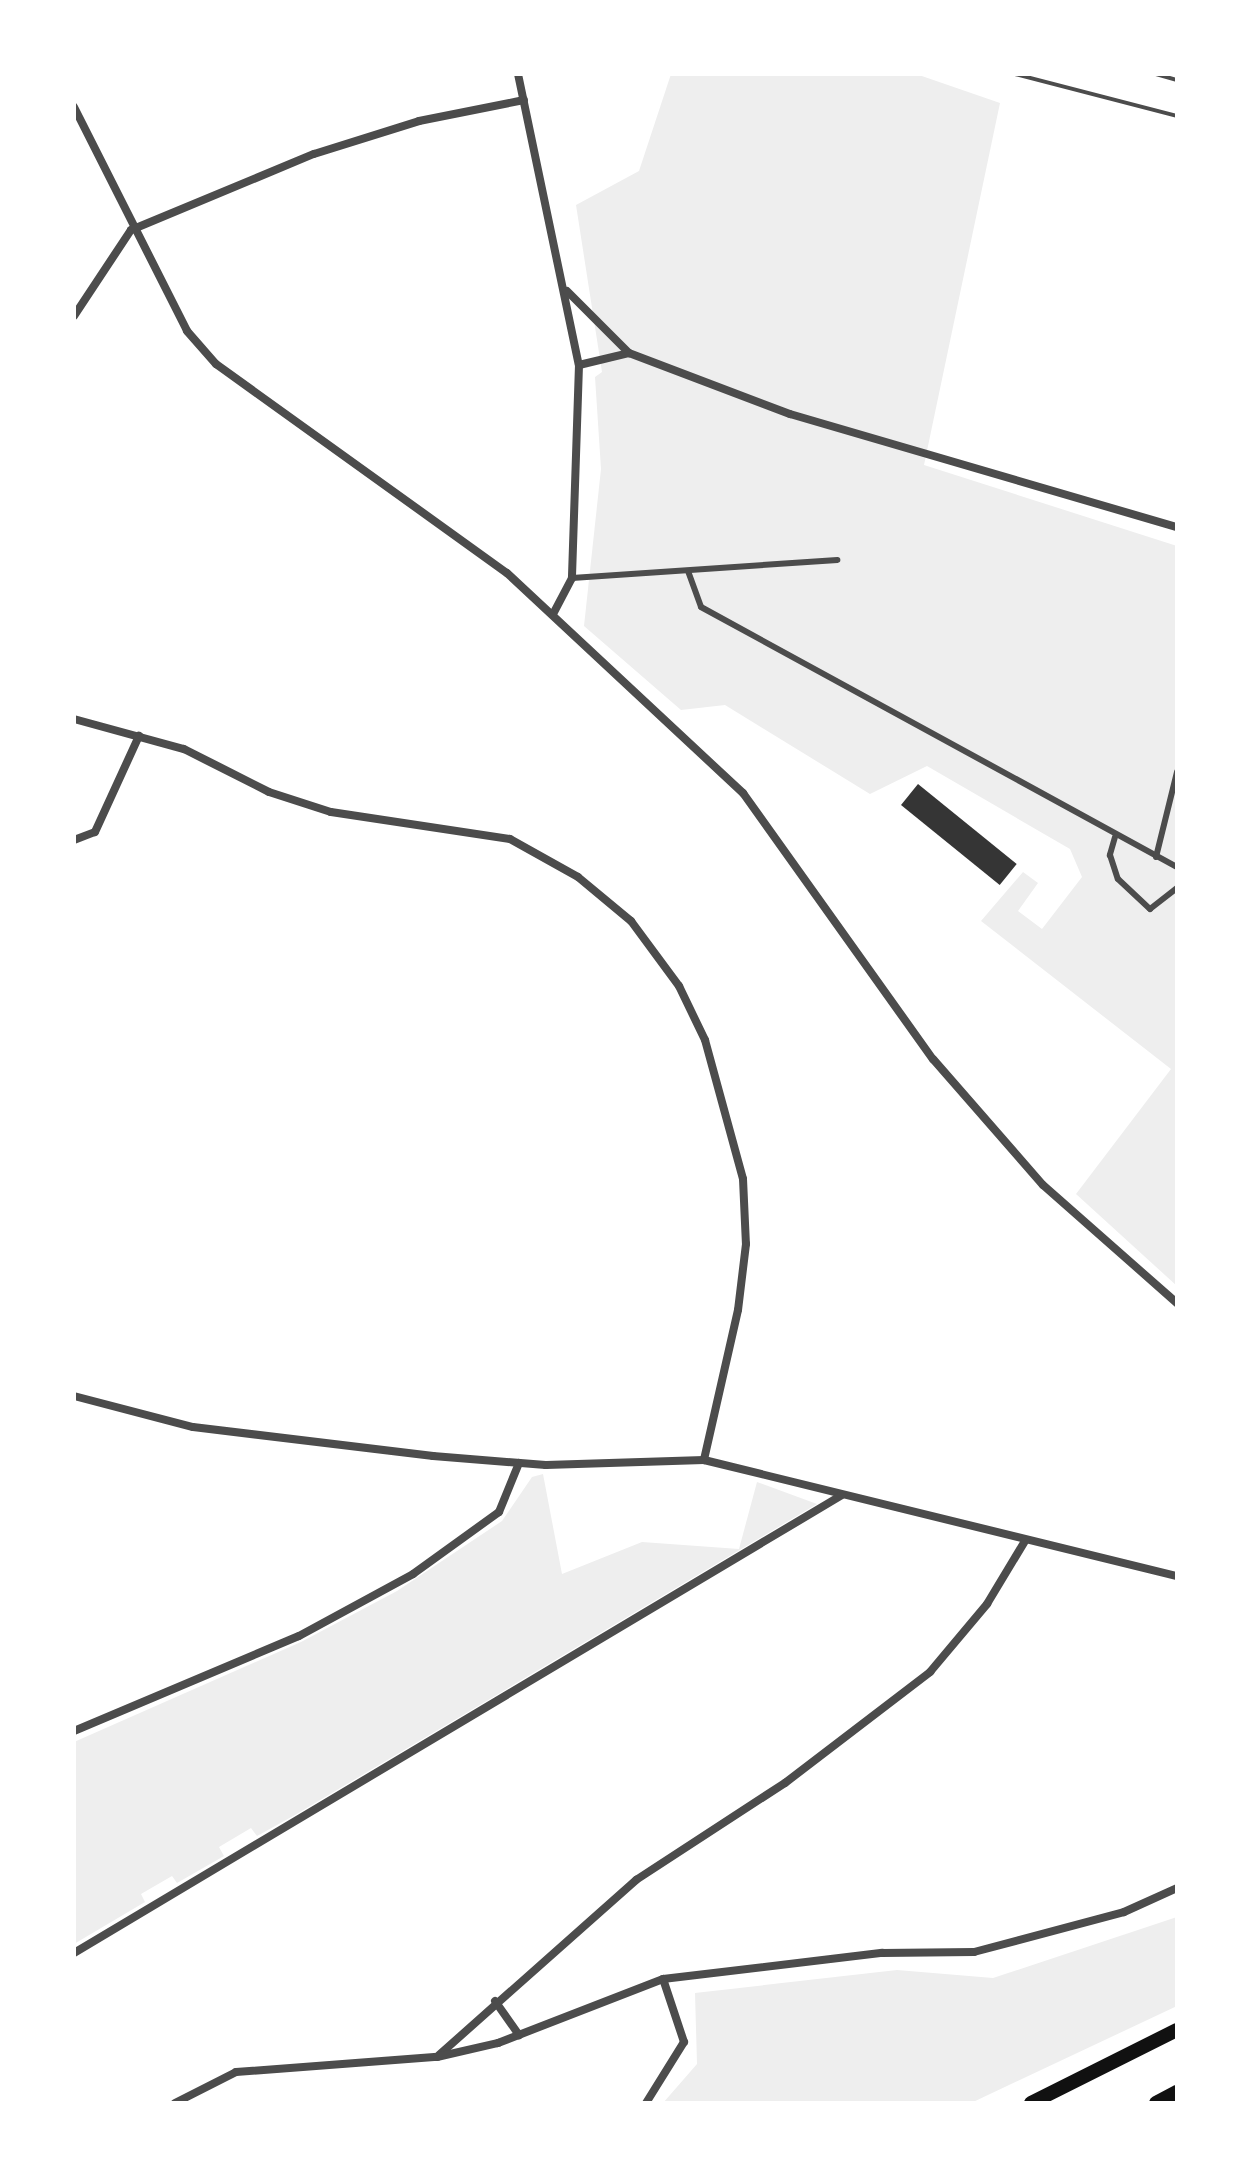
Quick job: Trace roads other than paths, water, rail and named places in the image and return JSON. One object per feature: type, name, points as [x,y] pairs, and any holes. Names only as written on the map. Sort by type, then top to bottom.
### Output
[{"type":"highway","points":[[1031,2103],[1177,2030]]},
{"type":"highway","points":[[1156,2103],[1177,2092]]},
{"type":"street","points":[[518,74],[567,291],[579,365],[572,578],[553,614]]},
{"type":"street","points":[[74,316],[131,230],[314,154],[419,121],[524,100]]},
{"type":"street","points":[[74,107],[131,230],[187,331],[216,364],[507,573],[743,793],[933,1059],[1043,1185],[1177,1303]]},
{"type":"street","points":[[567,291],[629,353],[790,414],[1094,500],[1177,527]]},
{"type":"street","points":[[579,365],[629,353]]},
{"type":"street","points":[[572,578],[837,560]]},
{"type":"street","points":[[688,571],[701,607],[861,688],[1115,837],[1177,867]]},
{"type":"street","points":[[74,719],[139,736],[331,812],[510,839],[578,877],[631,921],[679,986],[705,1040],[743,1179],[746,1244],[738,1310],[704,1460]]},
{"type":"street","points":[[74,840],[95,832],[139,736]]},
{"type":"street","points":[[1156,857],[1177,772]]},
{"type":"street","points":[[1115,837],[1110,855],[1118,879],[1150,909],[1177,888]]},
{"type":"street","points":[[74,1396],[193,1427],[519,1463],[704,1460],[1177,1576]]},
{"type":"street","points":[[74,1730],[299,1636],[413,1574],[499,1512],[519,1463]]},
{"type":"street","points":[[74,1953],[842,1495]]},
{"type":"street","points":[[437,2057],[495,2001],[636,1880],[785,1783],[930,1672],[987,1604],[1025,1541]]},
{"type":"street","points":[[175,2103],[251,2070],[437,2057],[519,2035],[663,1979],[882,1953],[974,1952],[1124,1912],[1177,1888]]},
{"type":"street","points":[[646,2103],[684,2042],[663,1979]]},
{"type":"street","points":[[495,2001],[519,2035]]},
{"type":"lane","points":[[1015,74],[1177,116]]},
{"type":"lane","points":[[1156,74],[1177,80]]}]
